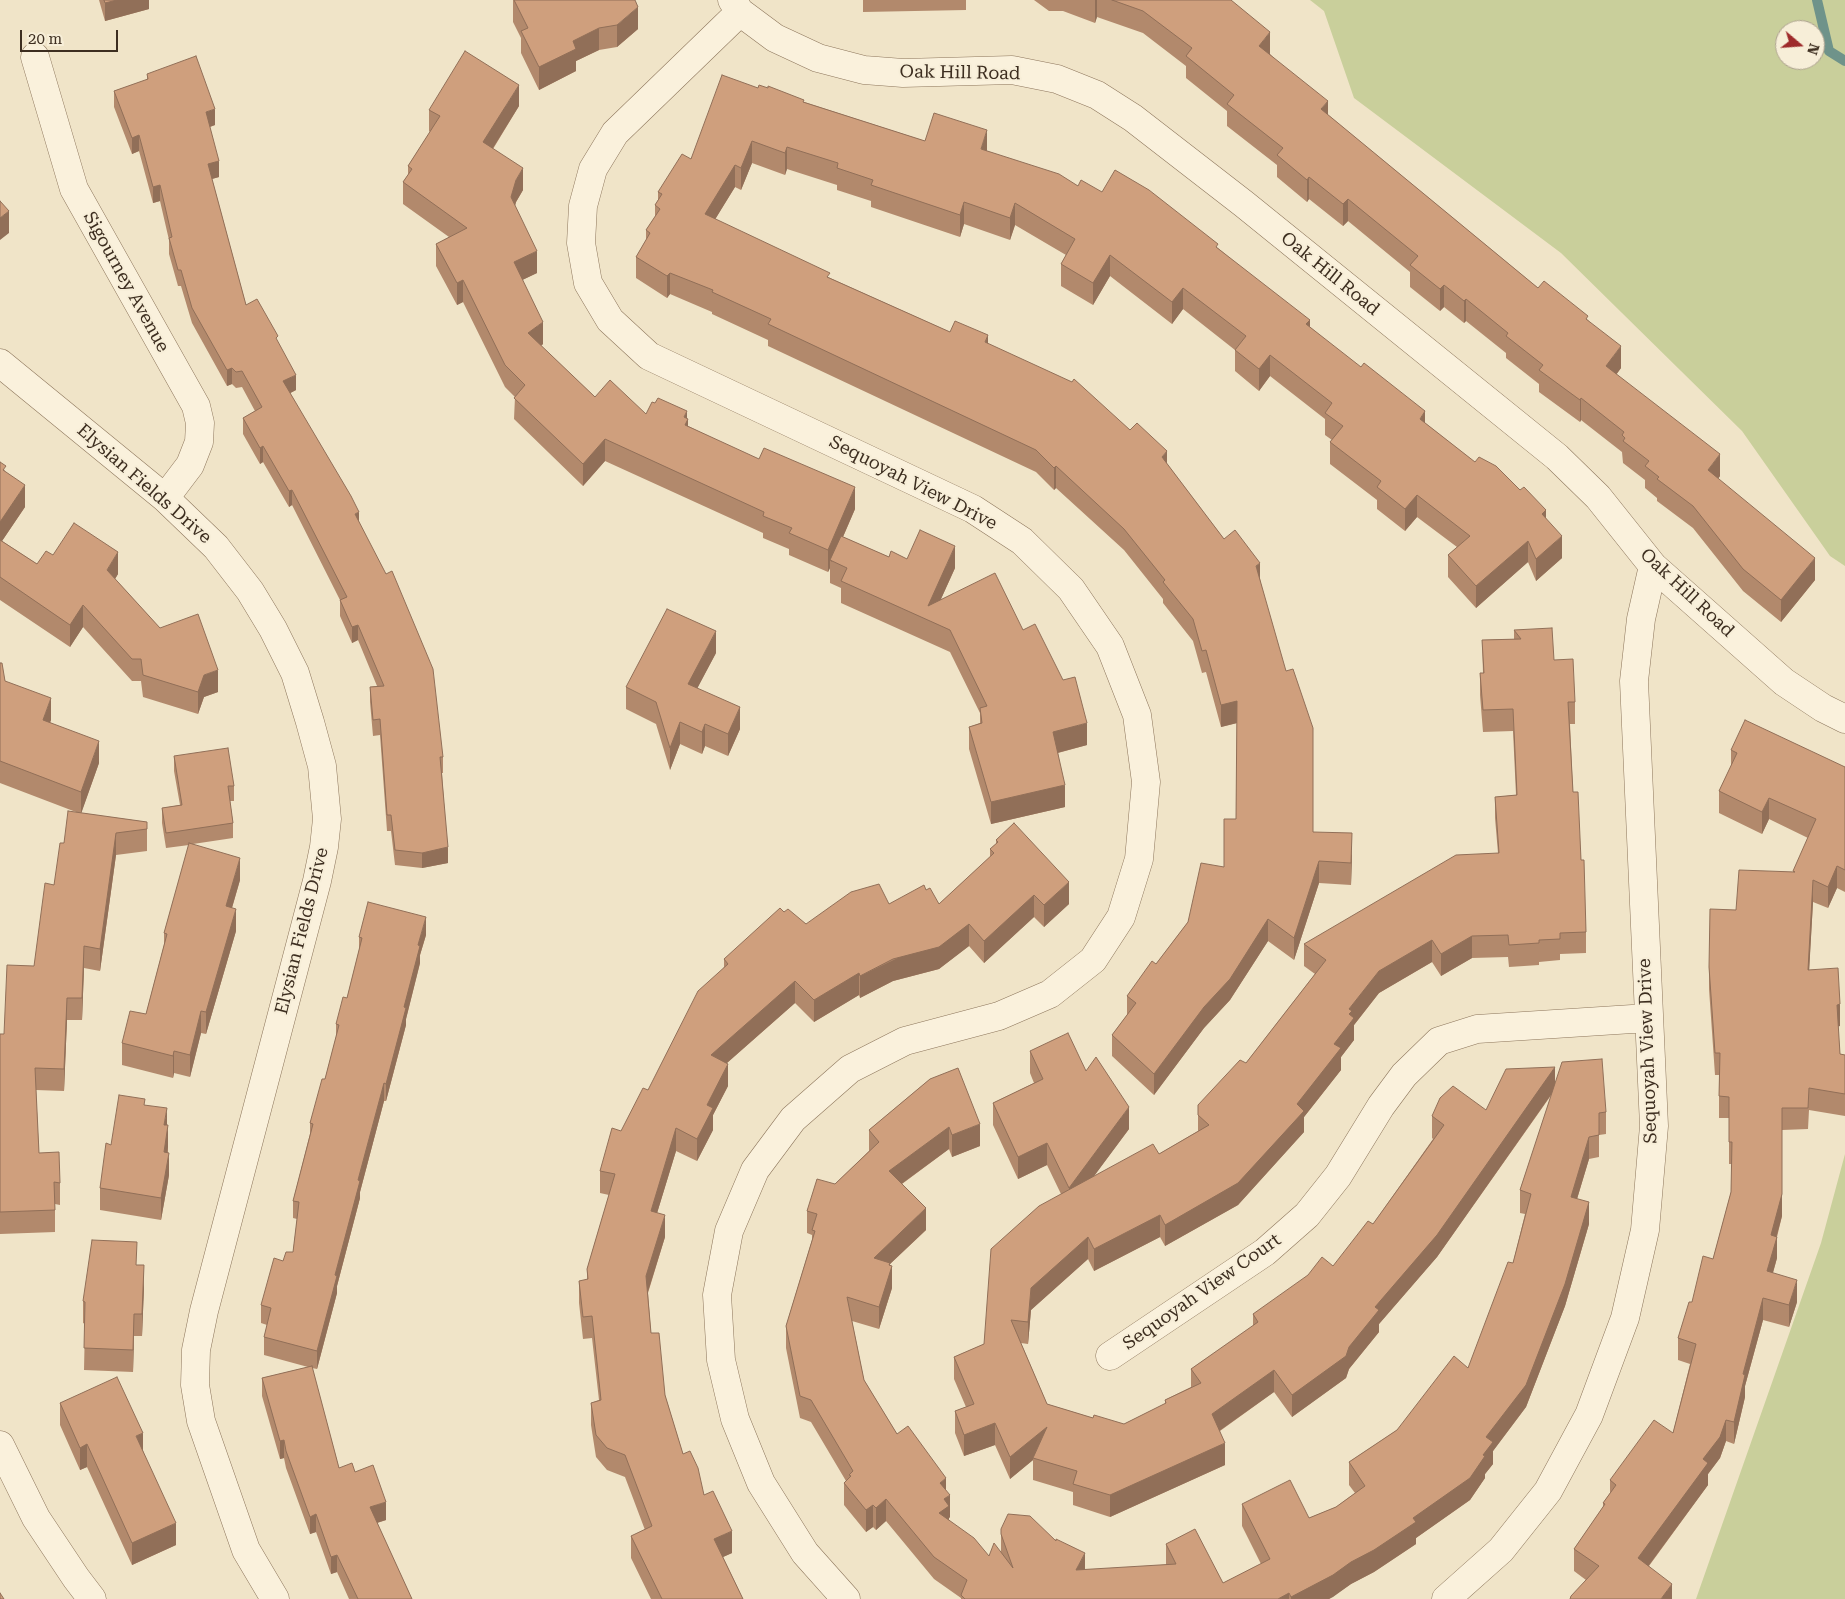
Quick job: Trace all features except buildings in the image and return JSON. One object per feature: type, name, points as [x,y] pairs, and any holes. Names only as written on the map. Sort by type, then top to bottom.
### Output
[{"type":"street","name":"Oak Hill Road","points":[[736,6],[775,38],[818,58],[864,70],[903,73],[1012,70],[1057,79],[1097,96],[1133,118],[1244,204],[1557,457],[1598,497],[1653,566],[1784,682],[1823,708],[1845,719]]},
{"type":"street","name":"Sequoyah View Drive","points":[[736,6],[615,134],[593,169],[583,206],[581,243],[588,283],[610,320],[649,356],[973,509],[1022,541],[1071,589],[1110,646],[1137,715],[1146,782],[1139,859],[1121,917],[1093,960],[1050,994],[1042,998],[999,1016],[905,1041],[850,1069],[788,1126],[755,1170],[728,1231],[717,1296],[721,1360],[735,1419],[761,1483],[806,1552],[846,1599]]},
{"type":"street","name":"Sigourney Avenue","points":[[35,57],[74,189],[196,406],[200,423],[199,442],[190,465],[165,498]]},
{"type":"street","name":"Elysian Fields Drive","points":[[0,363],[165,498],[216,547],[250,591],[273,629],[295,673],[322,766],[327,819],[318,872],[204,1311],[196,1350],[195,1385],[201,1421],[246,1550],[276,1599]]},
{"type":"street","name":"Sequoyah View Drive","points":[[1446,1599],[1501,1550],[1548,1491],[1589,1415],[1625,1318],[1645,1230],[1654,1126],[1634,681],[1641,619],[1653,566]]},
{"type":"street","name":"Sequoyah View Court","points":[[1110,1356],[1265,1252],[1307,1215],[1338,1176],[1381,1106],[1404,1075],[1439,1040],[1477,1030],[1648,1018]]},
{"type":"street","points":[[0,1445],[36,1518],[92,1599]]},
{"type":"green space","points":[[1310,0],[1845,0],[1845,566],[1830,556],[1742,431],[1561,253],[1354,98],[1324,11]]},
{"type":"green space","points":[[1845,1154],[1845,1599],[1696,1599],[1821,1243]]},
{"type":"waterway","points":[[1817,0],[1829,51],[1845,61]]}]
